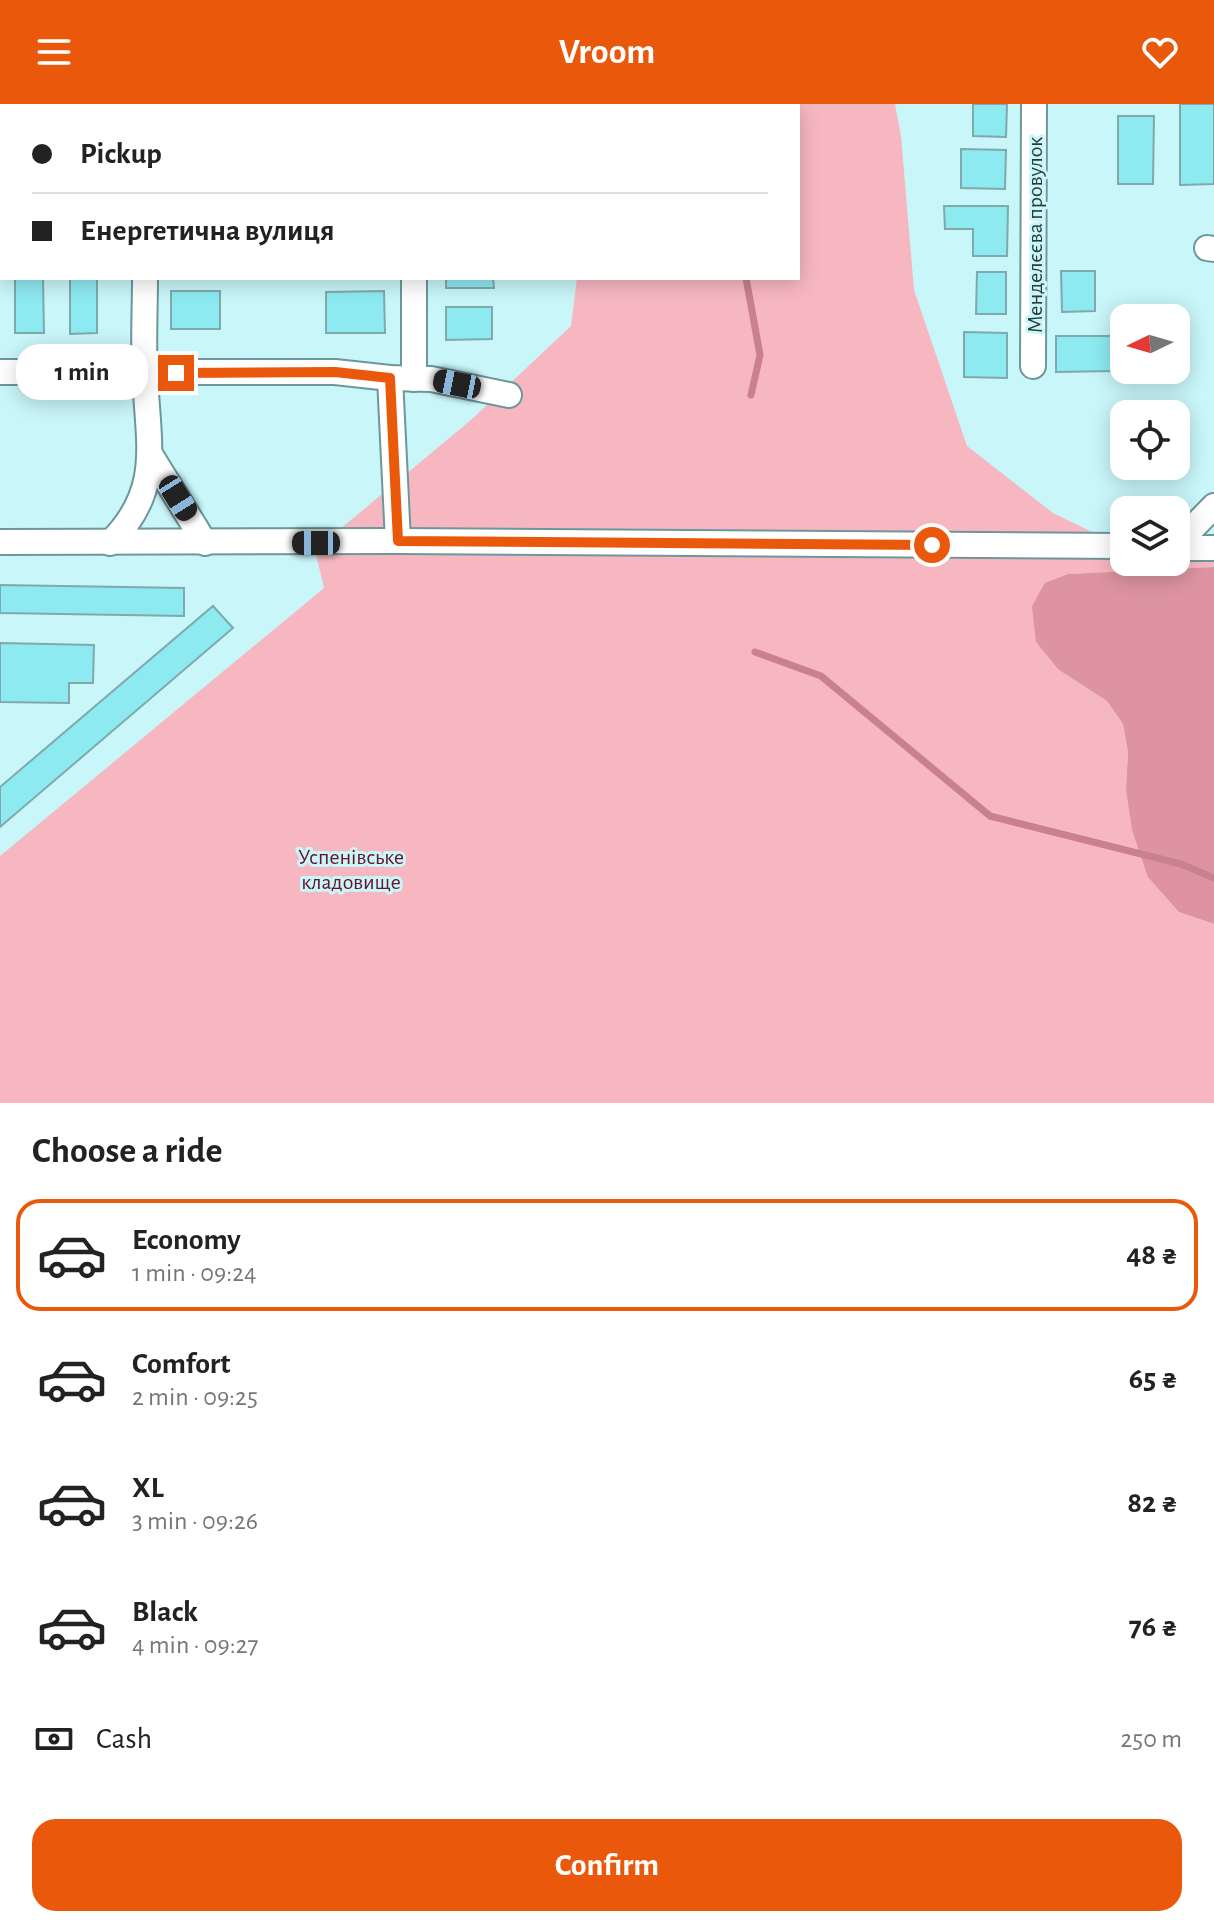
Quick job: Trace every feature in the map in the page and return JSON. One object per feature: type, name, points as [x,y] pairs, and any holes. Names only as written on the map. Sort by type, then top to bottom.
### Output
[{"type":"street","name":"Менделєєва провулок","points":[[1033,366],[1034,104]]},
{"type":"street","points":[[110,543],[128,525],[139,506],[150,454],[144,373],[145,280]]},
{"type":"street","points":[[398,541],[402,379],[414,280]]},
{"type":"street","points":[[0,372],[335,372],[431,379],[509,395]]},
{"type":"street","points":[[150,454],[205,543]]},
{"type":"street","points":[[1190,531],[1214,506]]},
{"type":"street","points":[[0,542],[1110,546]]},
{"type":"street","points":[[1190,547],[1214,548]]},
{"type":"green space","name":"Успенівське кладовище","points":[[800,104],[895,104],[901,136],[914,290],[967,446],[1053,513],[1110,541],[1110,572],[1068,574],[1059,670],[1107,701],[1123,724],[1128,752],[1126,789],[1179,912],[1214,924],[1214,1103],[0,1103],[0,856],[324,588],[315,550],[472,419],[571,326],[577,280],[800,280]]},
{"type":"green space","points":[[1190,555],[1214,555],[1214,567],[1190,568]]},
{"type":"shaded area","points":[[1214,567],[1214,924],[1179,912],[1148,877],[1132,830],[1126,789],[1128,752],[1123,724],[1107,701],[1059,670],[1036,642],[1032,606],[1045,583],[1068,574],[1110,572],[1110,576],[1190,576],[1190,568]]},
{"type":"building","points":[[973,104],[1007,104],[1006,137],[973,136]]},
{"type":"building","points":[[1180,104],[1214,104],[1214,184],[1180,185]]},
{"type":"building","points":[[1118,116],[1154,116],[1153,184],[1118,184]]},
{"type":"building","points":[[961,149],[1006,150],[1005,189],[961,188]]},
{"type":"building","points":[[944,206],[1008,206],[1007,256],[973,256],[973,229],[945,229]]},
{"type":"building","points":[[1061,271],[1095,271],[1095,311],[1062,312]]},
{"type":"building","points":[[977,272],[1006,272],[1006,314],[976,314]]},
{"type":"building","points":[[15,280],[43,280],[44,333],[15,333]]},
{"type":"building","points":[[70,280],[97,280],[97,333],[70,334]]},
{"type":"building","points":[[446,280],[493,280],[494,288],[446,288]]},
{"type":"building","points":[[171,291],[220,291],[220,329],[171,329]]},
{"type":"building","points":[[384,291],[385,333],[326,333],[326,292]]},
{"type":"building","points":[[446,307],[492,307],[492,339],[446,340]]},
{"type":"building","points":[[964,332],[1007,333],[1007,378],[964,377]]},
{"type":"building","points":[[1056,336],[1110,336],[1110,371],[1056,372]]},
{"type":"building","points":[[0,585],[184,588],[184,616],[0,613]]},
{"type":"building","points":[[213,606],[233,628],[0,827],[0,787]]},
{"type":"building","points":[[0,643],[94,645],[93,683],[69,683],[69,703],[0,702]]},
{"type":"waterway","points":[[746,280],[760,355],[751,395]]},
{"type":"waterway","points":[[755,652],[821,676],[990,816],[1181,864],[1214,878]]},
{"type":"route","points":[[176,373],[335,372],[390,378],[398,541],[932,545]]}]
